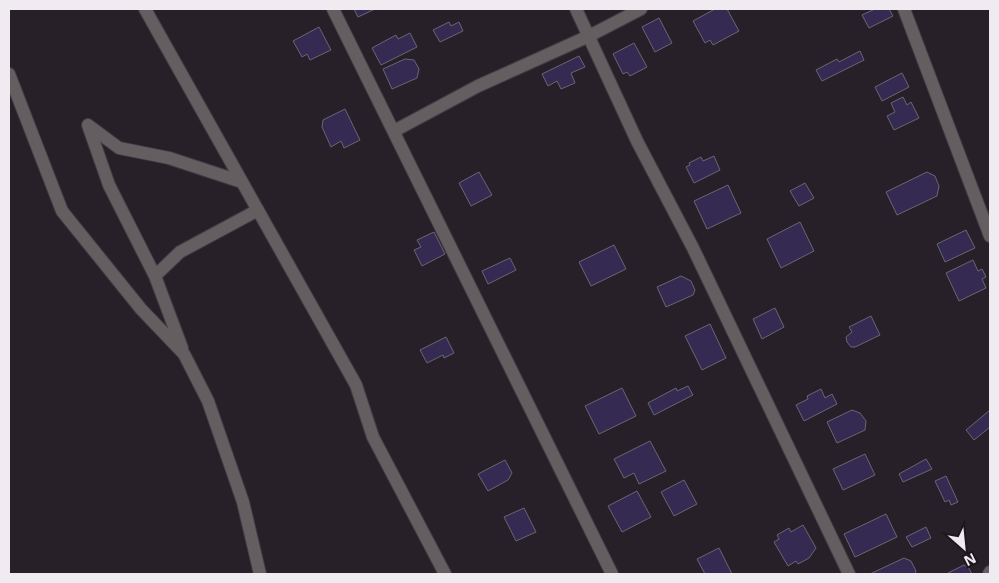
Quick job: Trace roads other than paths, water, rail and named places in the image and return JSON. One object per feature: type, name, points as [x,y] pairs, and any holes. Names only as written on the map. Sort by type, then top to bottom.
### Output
[{"type":"street","points":[[145,9],[356,385],[373,437],[445,574]]},
{"type":"street","points":[[333,9],[612,574]]},
{"type":"street","points":[[576,9],[637,141],[693,248],[849,574]]},
{"type":"street","points":[[394,131],[478,86],[589,36],[641,9]]},
{"type":"street","points":[[904,9],[990,236]]},
{"type":"street","points":[[9,74],[62,211],[141,309],[184,354]]},
{"type":"street","points":[[242,182],[169,158],[119,148],[88,125],[109,185],[155,276],[184,354],[208,401],[243,502],[260,574]]},
{"type":"street","points":[[155,276],[180,252],[258,210]]}]
